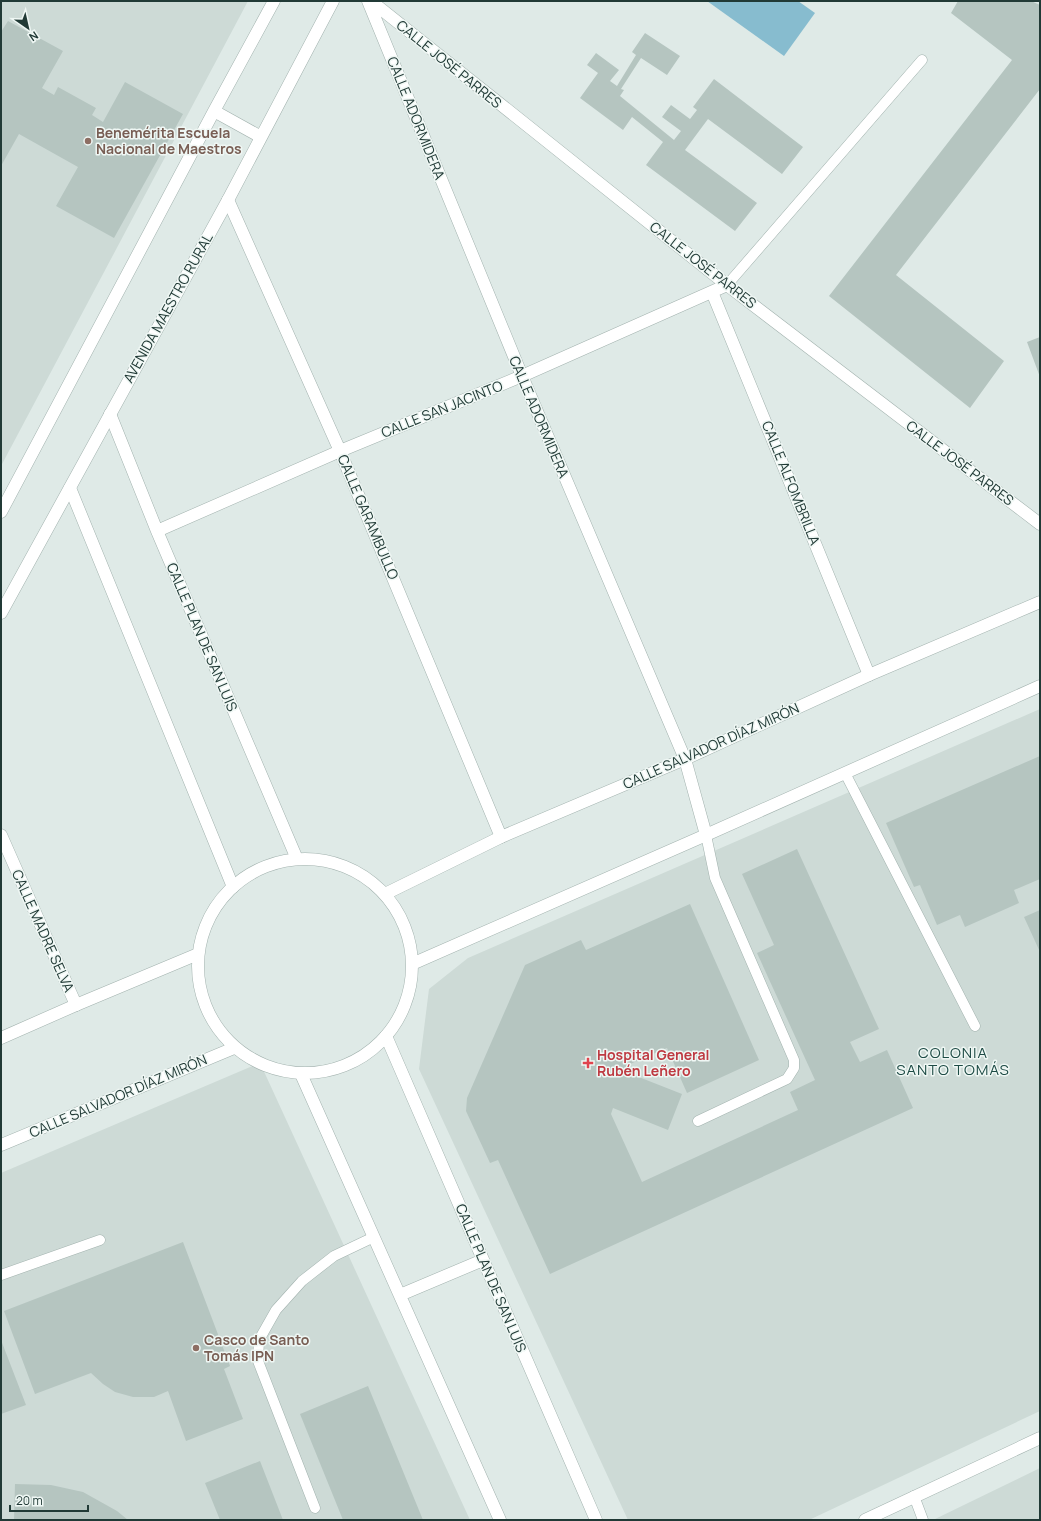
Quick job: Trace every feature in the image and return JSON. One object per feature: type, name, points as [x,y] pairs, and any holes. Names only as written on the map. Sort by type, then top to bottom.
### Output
[{"type":"street","points":[[1,512],[274,1]]},
{"type":"street","name":"AVENIDA MAESTRO RURAL","points":[[1,614],[228,200],[333,1]]},
{"type":"street","name":"CALLE JOSÉ PARRES","points":[[369,1],[727,285],[1040,524]]},
{"type":"street","name":"CALLE ADORMIDERA","points":[[369,1],[522,376],[685,759],[706,835]]},
{"type":"street","points":[[214,111],[261,137]]},
{"type":"street","name":"CALLE GARAMBULLO","points":[[228,200],[340,451],[501,837]]},
{"type":"street","name":"CALLE SAN JACINTO","points":[[157,531],[340,451],[522,376],[727,285]]},
{"type":"street","name":"CALLE ALFOMBRILLA","points":[[712,292],[869,674]]},
{"type":"street","name":"CALLE PLAN DE SAN LUIS","points":[[110,414],[157,531],[297,859]]},
{"type":"street","points":[[70,488],[233,887]]},
{"type":"street","name":"CALLE SALVADOR DÍAZ MIRÓN","points":[[385,894],[501,837],[685,759],[869,674],[1040,602]]},
{"type":"street","points":[[412,964],[1040,686]]},
{"type":"street","name":"CALLE MADRE SELVA","points":[[1,835],[76,1005]]},
{"type":"street","points":[[297,859],[330,862],[360,874],[385,894],[400,915],[409,939],[412,964],[406,1002],[386,1036],[362,1057],[340,1067],[333,1070],[301,1074],[266,1066],[234,1048],[212,1021],[209,1015],[200,989],[198,954],[204,930],[216,906],[233,887],[263,868],[297,859]]},
{"type":"street","points":[[1,1038],[198,954]]},
{"type":"street","name":"CALLE PLAN DE SAN LUIS","points":[[386,1036],[596,1520]]},
{"type":"street","name":"CALLE SALVADOR DÍAZ MIRÓN","points":[[1,1145],[234,1048]]},
{"type":"street","points":[[301,1074],[500,1520]]},
{"type":"street","points":[[400,1295],[483,1260]]},
{"type":"street","points":[[865,1520],[1040,1438]]},
{"type":"lane","points":[[727,285],[922,60]]},
{"type":"lane","points":[[845,773],[975,1026]]},
{"type":"lane","points":[[698,1121],[787,1080],[794,1068],[794,1060],[715,878],[706,835]]},
{"type":"lane","points":[[315,1508],[258,1361],[259,1340],[276,1310],[302,1281],[334,1256],[374,1237]]},
{"type":"lane","points":[[1,1275],[100,1240]]},
{"type":"lane","points":[[914,1496],[923,1520]]},
{"type":"shaded area","name":"Benemérita Escuela Nacional de Maestros","points":[[1,1],[248,1],[1,466]]},
{"type":"shaded area","points":[[1040,709],[1040,1411],[809,1520],[628,1520],[419,1069],[429,989],[468,958]]},
{"type":"shaded area","name":"Casco de Santo Tomás IPN","points":[[257,1064],[258,1066],[261,1065],[470,1520],[1,1520],[1,1173]]},
{"type":"shaded area","points":[[1040,1468],[1040,1520],[933,1520]]},
{"type":"water","points":[[707,1],[798,1],[815,13],[784,56]]},
{"type":"building","points":[[958,1],[1031,1],[1040,5],[1040,89],[896,275],[1004,361],[970,408],[829,296],[1012,60],[951,13]]},
{"type":"building","points":[[8,21],[63,51],[42,88],[54,95],[58,87],[96,108],[92,115],[103,122],[125,82],[183,114],[114,238],[56,206],[78,167],[19,134],[1,166],[1,32]]},
{"type":"building","points":[[645,33],[680,56],[667,75],[641,58],[621,89],[624,90],[620,96],[674,140],[681,131],[662,117],[671,105],[690,119],[697,110],[693,107],[714,79],[803,147],[782,174],[708,119],[685,150],[757,203],[735,231],[646,165],[663,142],[632,117],[623,130],[580,98],[598,73],[587,65],[596,53],[619,70],[610,81],[617,86],[636,55],[632,52]]},
{"type":"building","points":[[1040,337],[1040,377],[1027,342]]},
{"type":"building","points":[[1040,756],[1040,879],[1014,890],[1019,903],[965,927],[960,915],[937,925],[920,885],[914,887],[886,823]]},
{"type":"building","points":[[797,849],[879,1029],[850,1042],[860,1062],[887,1050],[913,1108],[550,1274],[498,1160],[490,1163],[466,1111],[467,1098],[525,965],[581,940],[586,950],[690,904],[759,1060],[687,1093],[667,1048],[630,1064],[626,1072],[682,1094],[668,1130],[613,1108],[611,1114],[642,1182],[798,1110],[790,1092],[815,1080],[757,953],[774,945],[742,874]]},
{"type":"building","points":[[1040,910],[1040,952],[1024,917]]},
{"type":"building","points":[[183,1242],[230,1366],[224,1369],[243,1419],[186,1441],[168,1391],[154,1397],[133,1397],[115,1392],[91,1373],[35,1394],[4,1311]]},
{"type":"building","points":[[1,1340],[26,1405],[1,1414]]},
{"type":"building","points":[[368,1386],[423,1520],[343,1520],[300,1414]]},
{"type":"building","points":[[260,1461],[283,1520],[220,1520],[205,1483]]},
{"type":"building","points":[[15,1484],[51,1485],[83,1492],[117,1511],[128,1520],[14,1520]]},
{"type":"place","name":"Benemérita Escuela Nacional de Maestros","points":[[88,141]]},
{"type":"place","name":"Hospital General Rubén Leñero","points":[[588,1063]]},
{"type":"place","name":"Casco de Santo Tomás IPN","points":[[196,1348]]},
{"type":"district","name":"COLONIA SANTO TOMÁS","points":[[953,1062]]}]
